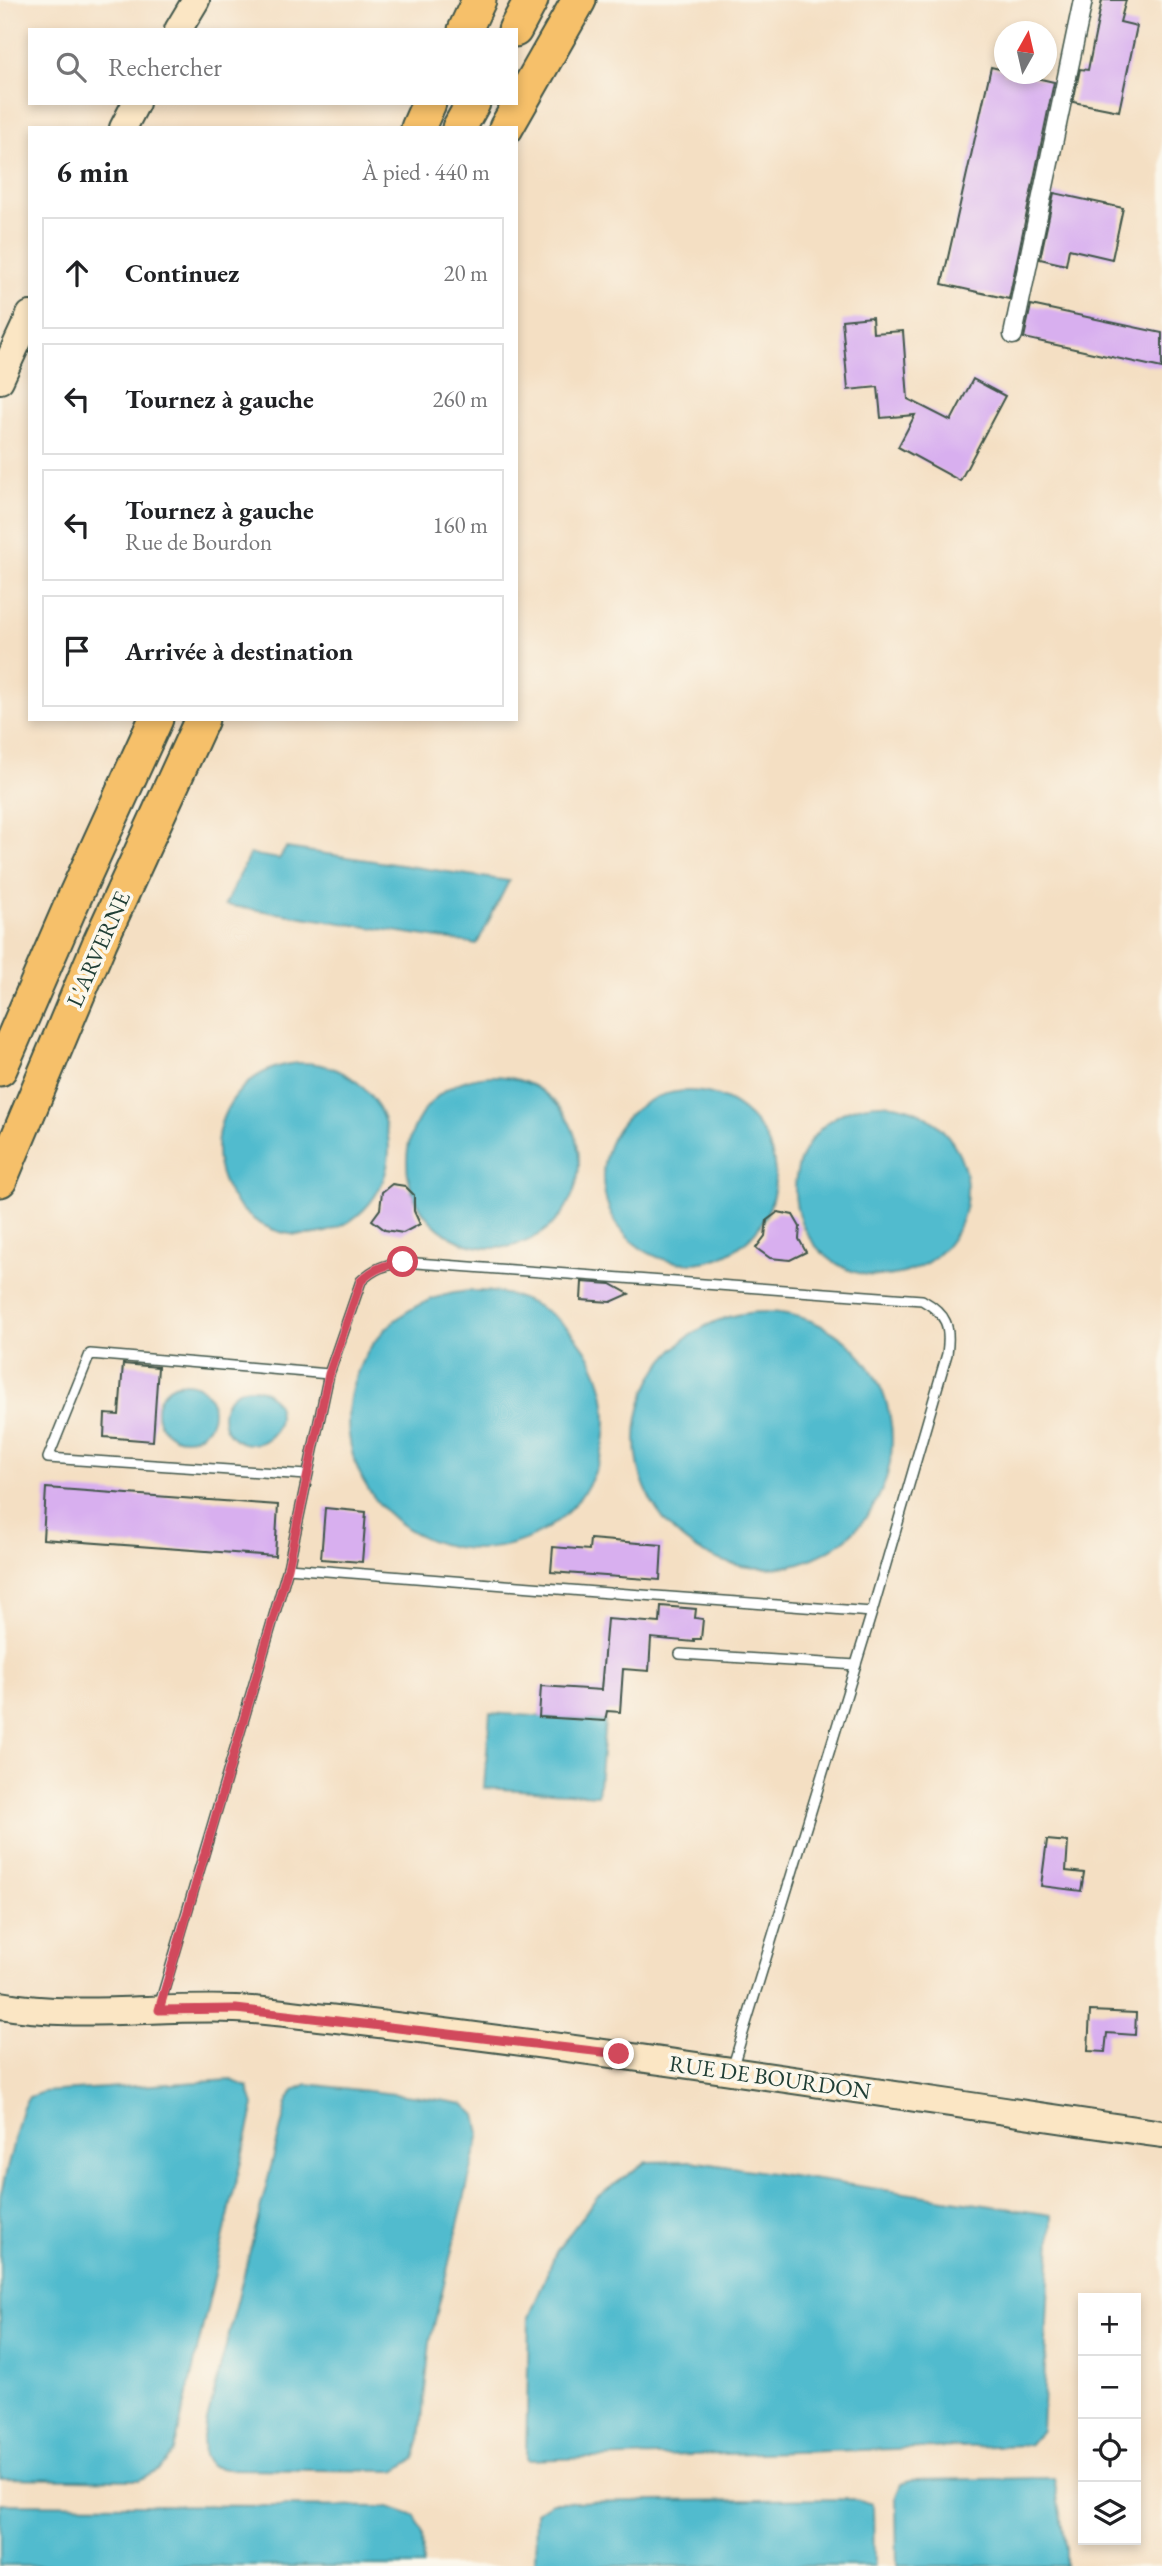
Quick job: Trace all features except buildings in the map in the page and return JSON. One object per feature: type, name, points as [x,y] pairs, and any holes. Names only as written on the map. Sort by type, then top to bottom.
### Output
[{"type":"highway","points":[[466,28],[480,0]]},
{"type":"highway","points":[[515,28],[531,0]]},
{"type":"highway","points":[[507,126],[579,0]]},
{"type":"highway","points":[[419,126],[428,105]]},
{"type":"highway","points":[[460,126],[472,105]]},
{"type":"highway","name":"L'ARVERNE","points":[[0,1069],[155,721]]},
{"type":"highway","name":"L'ARVERNE","points":[[0,1180],[100,942],[201,721]]},
{"type":"main road","points":[[179,28],[195,0]]},
{"type":"main road","points":[[124,126],[135,105]]},
{"type":"main road","points":[[0,380],[28,319]]},
{"type":"main road","name":"RUE DE BOURDON","points":[[0,2005],[71,2013],[236,2009],[329,2018],[619,2054],[1162,2134]]},
{"type":"street","points":[[1013,334],[1083,0]]},
{"type":"lane","points":[[159,2010],[288,1568],[329,1374],[361,1281],[371,1271],[403,1262],[922,1300],[938,1309],[947,1325],[947,1354],[872,1612],[732,2071]]},
{"type":"lane","points":[[307,1475],[48,1458],[90,1354],[329,1374]]},
{"type":"lane","points":[[288,1568],[872,1612]]},
{"type":"lane","points":[[680,1654],[856,1665]]},
{"type":"water","points":[[286,848],[509,881],[477,944],[225,905],[250,854],[279,859]]},
{"type":"water","points":[[303,1063],[336,1070],[363,1089],[382,1116],[389,1149],[382,1182],[363,1209],[336,1228],[303,1235],[270,1228],[243,1209],[224,1182],[217,1149],[224,1116],[243,1089],[270,1070]]},
{"type":"water","points":[[493,1076],[526,1083],[553,1102],[572,1129],[579,1162],[572,1195],[553,1222],[526,1241],[493,1248],[460,1241],[433,1222],[414,1195],[407,1162],[414,1129],[433,1102],[460,1083]]},
{"type":"water","points":[[689,1091],[722,1098],[749,1117],[768,1144],[775,1177],[768,1210],[749,1237],[722,1256],[689,1263],[656,1256],[629,1237],[610,1210],[603,1177],[610,1144],[629,1117],[656,1098]]},
{"type":"water","points":[[881,1104],[914,1111],[941,1130],[960,1157],[967,1190],[960,1223],[941,1250],[914,1269],[881,1276],[848,1269],[821,1250],[802,1223],[795,1190],[802,1157],[821,1130],[848,1111]]},
{"type":"water","points":[[477,1291],[502,1294],[538,1306],[559,1320],[577,1338],[596,1371],[606,1420],[603,1445],[591,1481],[577,1502],[559,1520],[526,1539],[477,1549],[452,1546],[416,1534],[395,1520],[377,1502],[358,1469],[348,1420],[351,1395],[363,1359],[377,1338],[395,1320],[428,1301]]},
{"type":"water","points":[[764,1312],[813,1322],[845,1341],[863,1359],[882,1391],[892,1440],[882,1489],[863,1521],[845,1539],[813,1558],[764,1568],[715,1558],[683,1539],[665,1521],[646,1489],[636,1440],[646,1391],[665,1359],[683,1341],[715,1322]]},
{"type":"water","points":[[179,1383],[191,1383],[201,1387],[209,1395],[213,1411],[209,1427],[201,1435],[191,1439],[179,1439],[169,1435],[161,1427],[157,1417],[157,1405],[161,1395],[169,1387]]},
{"type":"water","points":[[245,1388],[257,1388],[267,1392],[275,1400],[279,1416],[275,1432],[267,1440],[257,1444],[245,1444],[235,1440],[227,1432],[223,1422],[223,1410],[227,1400],[235,1392]]},
{"type":"water","points":[[490,1713],[605,1721],[598,1795],[484,1788]]},
{"type":"water","points":[[231,2080],[248,2087],[254,2105],[174,2451],[160,2470],[139,2480],[0,2478],[0,2197],[22,2109],[29,2097],[43,2092]]},
{"type":"water","points":[[307,2084],[464,2104],[476,2115],[480,2133],[430,2342],[420,2439],[414,2459],[395,2471],[225,2469],[210,2466],[204,2456],[203,2437],[287,2103],[294,2090]]},
{"type":"water","points":[[691,2161],[1052,2215],[1042,2429],[1029,2445],[526,2460],[529,2317],[556,2252],[597,2197],[646,2162]]},
{"type":"water","points":[[1054,2478],[1066,2550],[1066,2566],[897,2566],[896,2496],[901,2484],[913,2480]]},
{"type":"water","points":[[856,2499],[873,2504],[874,2566],[535,2566],[536,2512],[552,2502]]},
{"type":"water","points":[[0,2504],[389,2507],[415,2516],[422,2531],[423,2566],[0,2566]]},
{"type":"route","points":[[403,1262],[371,1271],[361,1281],[329,1374],[288,1568],[159,2010],[236,2009],[619,2054]]}]
